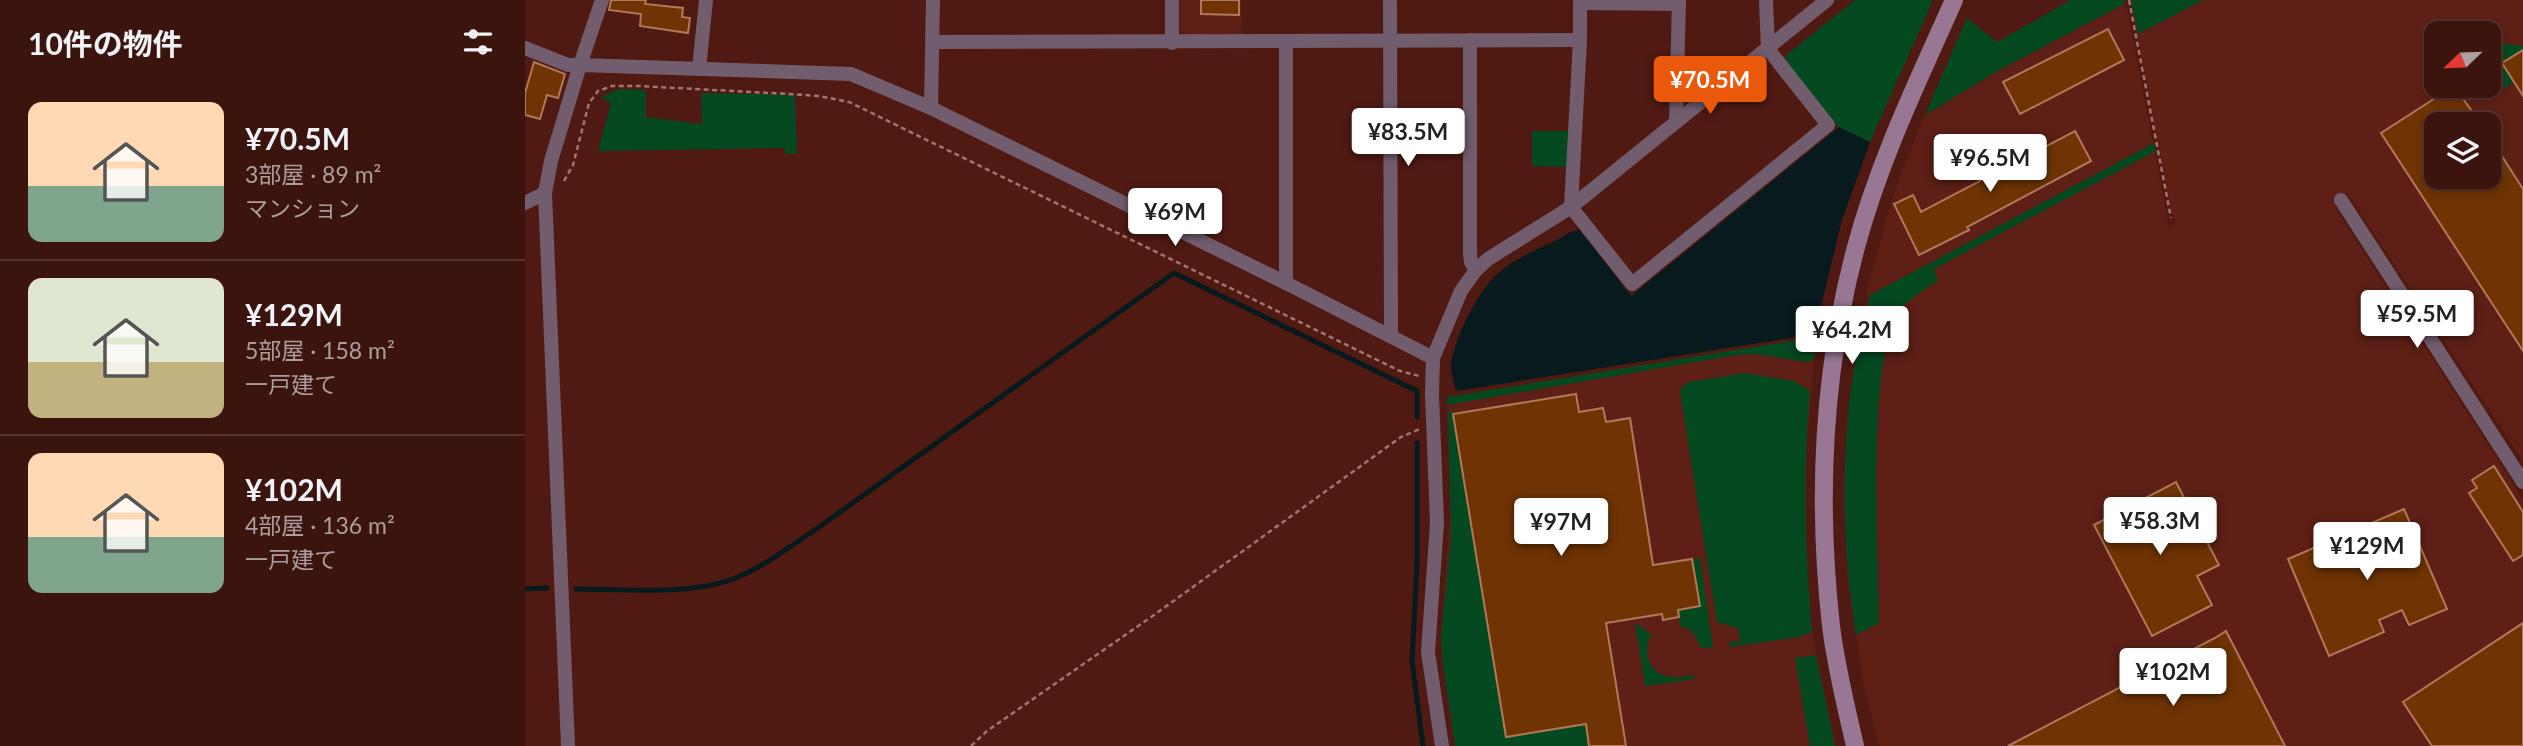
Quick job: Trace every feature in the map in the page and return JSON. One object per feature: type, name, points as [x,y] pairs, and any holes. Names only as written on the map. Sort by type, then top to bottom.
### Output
[{"type":"street","points":[[568,746],[545,193],[551,161],[602,0]]},
{"type":"street","points":[[699,69],[706,0]]},
{"type":"street","points":[[931,108],[933,0]]},
{"type":"street","points":[[1172,0],[1172,43]]},
{"type":"street","points":[[1390,0],[1391,335]]},
{"type":"street","points":[[1676,122],[1679,2],[1580,2],[1571,207],[1632,284],[1828,125],[1768,49],[1766,0]]},
{"type":"street","points":[[1442,746],[1428,652],[1437,523],[1433,358],[1452,308],[1476,270],[1488,259],[1571,207],[1827,0]]},
{"type":"street","points":[[1855,746],[1835,652],[1826,578],[1823,489],[1833,363],[1846,289],[1866,213],[1901,121],[1954,0]]},
{"type":"street","points":[[1470,40],[1470,254],[1476,270]]},
{"type":"street","points":[[933,42],[1580,40]]},
{"type":"street","points":[[1286,41],[1286,283]]},
{"type":"street","points":[[525,48],[568,65],[851,74],[931,108],[1433,358]]},
{"type":"street","points":[[525,202],[545,193]]},
{"type":"street","points":[[2341,200],[2523,482]]},
{"type":"path","points":[[2129,0],[2171,218]]},
{"type":"path","points":[[545,193],[562,184],[569,174],[589,103],[598,91],[613,86],[819,96],[849,102],[1400,371],[1413,376],[1433,378]]},
{"type":"path","points":[[971,746],[987,731],[1123,638],[1401,437],[1434,421]]},
{"type":"shaded area","points":[[1180,0],[1242,0],[1241,37],[1187,36],[1180,30]]},
{"type":"shaded area","points":[[2523,0],[2523,461],[2347,192],[2335,208],[2523,499],[2523,746],[1880,746],[1865,692],[1848,585],[1846,451],[1854,370],[1869,296],[1865,297],[1894,192],[1925,115],[1994,73],[2126,3],[2169,228],[2177,223],[2171,211],[2131,1]]},
{"type":"shaded area","points":[[1839,127],[1870,142],[1842,220],[1816,334],[1456,391],[1451,370],[1460,334],[1480,295],[1507,266],[1569,233],[1580,230],[1631,296]]},
{"type":"shaded area","points":[[1816,337],[1806,446],[1806,558],[1812,632],[1835,746],[1455,746],[1441,636],[1451,506],[1447,397]]},
{"type":"green space","points":[[1855,0],[1933,0],[1870,142],[1839,127],[1785,61],[1786,55]]},
{"type":"green space","points":[[2071,0],[2123,0],[2126,3],[1994,73],[1925,115],[1967,18],[1997,42]]},
{"type":"green space","points":[[2203,0],[2138,34],[2131,1]]},
{"type":"green space","points":[[2501,43],[2523,46],[2523,50],[2502,63],[2514,82],[2503,89]]},
{"type":"green space","points":[[620,89],[646,90],[646,117],[702,124],[701,93],[795,95],[797,154],[786,154],[784,148],[598,151],[611,103],[600,97]]},
{"type":"green space","points":[[1532,131],[1568,131],[1567,167],[1532,166]]},
{"type":"green space","points":[[2154,143],[2156,151],[1934,269],[1938,281],[1900,310],[1889,334],[1878,412],[1879,623],[1856,635],[1846,535],[1846,435],[1854,368],[1870,295]]},
{"type":"green space","points":[[1816,337],[1814,360],[1806,362],[1757,354],[1736,355],[1447,405],[1447,397]]},
{"type":"green space","points":[[1744,373],[1794,381],[1810,391],[1806,512],[1812,632],[1799,637],[1730,647],[1729,642],[1740,641],[1738,628],[1717,622],[1680,393],[1681,388],[1689,382]]},
{"type":"green space","points":[[1453,411],[1506,737],[1586,724],[1589,746],[1455,746],[1441,636],[1451,537],[1448,412]]},
{"type":"green space","points":[[1700,558],[1713,648],[1701,648],[1692,631],[1680,626],[1678,610],[1700,606],[1692,559]]},
{"type":"green space","points":[[1635,623],[1651,634],[1647,653],[1655,670],[1669,677],[1694,675],[1695,679],[1645,686]]},
{"type":"green space","points":[[1816,655],[1835,746],[1810,746],[1795,658]]},
{"type":"building","points":[[611,0],[646,0],[645,4],[683,8],[682,17],[690,18],[688,33],[640,26],[641,14],[609,10]]},
{"type":"building","points":[[1201,0],[1239,0],[1239,15],[1201,14]]},
{"type":"building","points":[[2108,29],[2124,60],[2020,114],[2003,82]]},
{"type":"building","points":[[2523,50],[2523,96],[2502,63]]},
{"type":"building","points":[[534,62],[565,74],[558,98],[547,95],[540,119],[525,115],[525,93]]},
{"type":"building","points":[[2435,98],[2463,98],[2472,112],[2424,112],[2424,189],[2501,189],[2501,155],[2523,189],[2523,351],[2381,133]]},
{"type":"building","points":[[2075,131],[2091,161],[1919,255],[1894,204],[1913,195],[1921,212]]},
{"type":"building","points":[[1576,394],[1579,412],[1603,408],[1606,422],[1630,418],[1653,565],[1692,559],[1700,606],[1678,610],[1679,617],[1663,620],[1662,614],[1606,623],[1626,746],[1589,746],[1586,724],[1506,737],[1453,414]]},
{"type":"building","points":[[2494,466],[2523,512],[2523,555],[2513,561],[2469,493],[2477,488],[2472,480]]},
{"type":"building","points":[[2176,482],[2219,565],[2197,576],[2212,605],[2152,636],[2094,525]]},
{"type":"building","points":[[2404,509],[2447,609],[2409,625],[2402,610],[2379,620],[2384,632],[2329,656],[2288,559]]},
{"type":"building","points":[[2523,623],[2523,746],[2432,746],[2403,702]]},
{"type":"building","points":[[2226,631],[2285,746],[2008,746],[2215,638]]},
{"type":"waterway","points":[[576,589],[658,590],[701,587],[738,577],[757,568],[812,532],[1174,273],[1417,391],[1417,417]]},
{"type":"waterway","points":[[1417,443],[1417,562],[1412,661],[1423,746]]},
{"type":"waterway","points":[[525,589],[547,588]]}]
